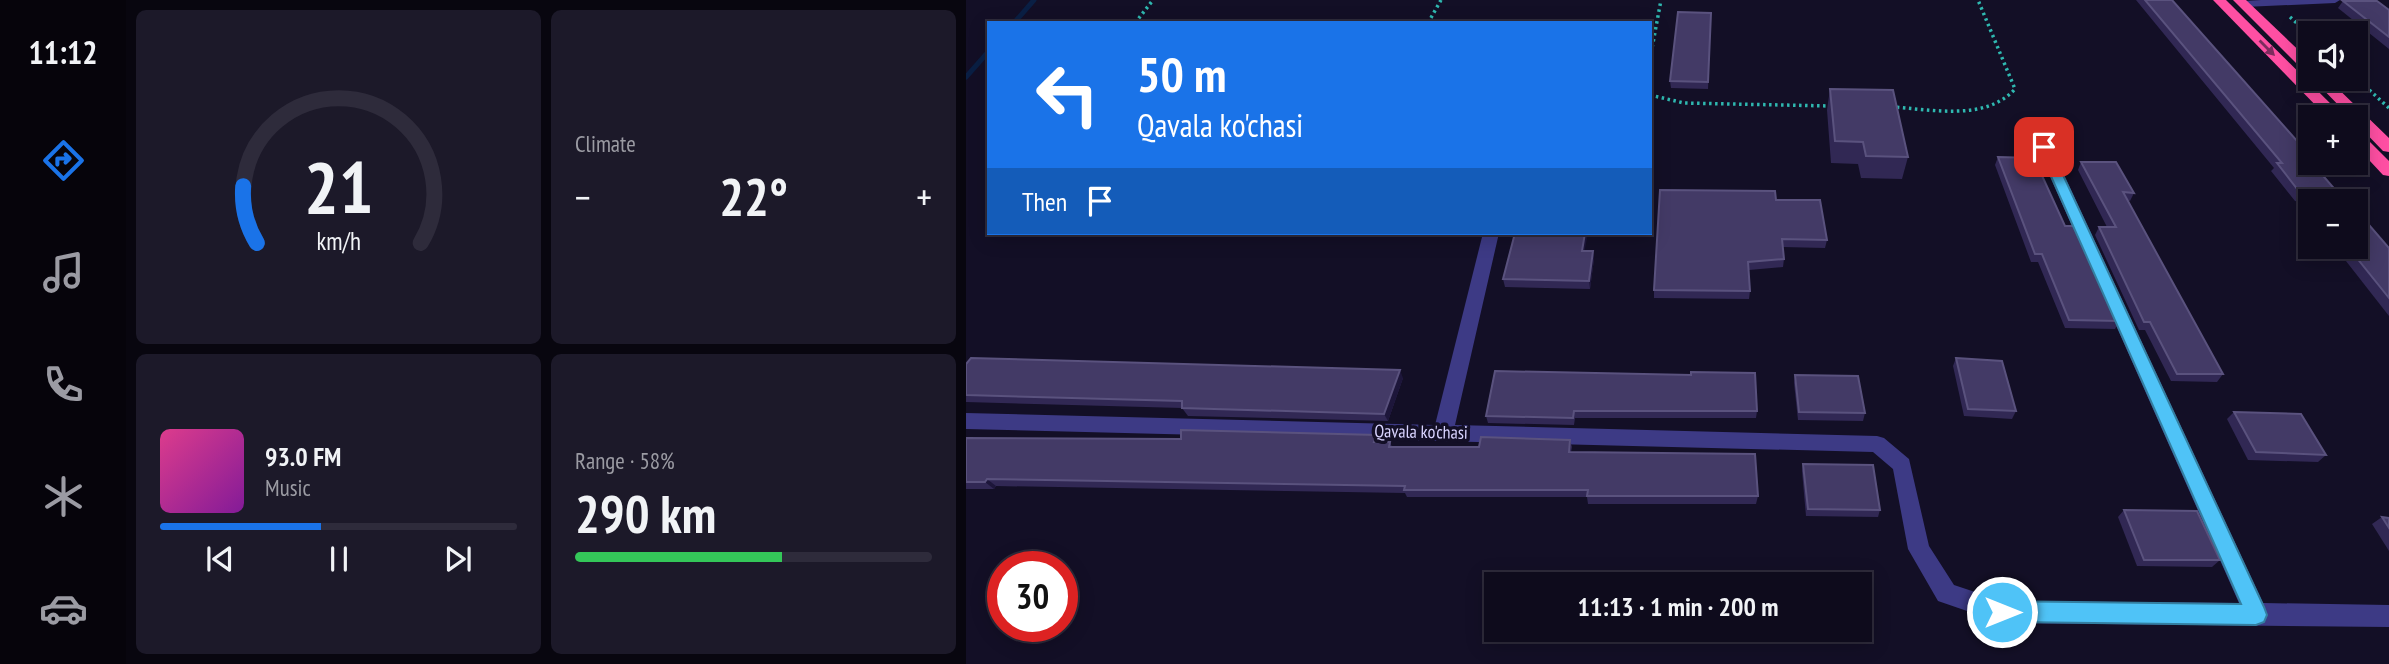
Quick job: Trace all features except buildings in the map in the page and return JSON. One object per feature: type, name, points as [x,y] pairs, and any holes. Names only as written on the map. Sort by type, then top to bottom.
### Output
[{"type":"highway","points":[[2219,0],[2324,105]]},
{"type":"highway","points":[[2242,2],[2298,57]]},
{"type":"highway","points":[[2332,91],[2389,147]]},
{"type":"highway","points":[[2368,149],[2389,171]]},
{"type":"street","points":[[2242,2],[2335,0]]},
{"type":"street","points":[[2044,147],[2256,615],[2389,616]]},
{"type":"street","points":[[1443,433],[1492,235]]},
{"type":"street","name":"Qavala ko'chasi","points":[[966,421],[1877,444],[1902,465],[1919,549],[1946,593],[2002,612],[2256,615]]},
{"type":"path","points":[[1137,21],[1153,0]]},
{"type":"path","points":[[1430,21],[1441,0]]},
{"type":"path","points":[[1652,48],[1661,0]]},
{"type":"path","points":[[1889,107],[1989,108],[2010,98],[2015,89],[2013,80],[1978,0]]},
{"type":"path","points":[[2368,89],[2389,108]]},
{"type":"path","points":[[1652,95],[1684,103],[1833,106]]},
{"type":"waterway","points":[[1016,21],[1034,0]]},
{"type":"waterway","points":[[966,77],[987,53]]},
{"type":"route","points":[[2002,612],[2256,615],[2044,147]]}]
